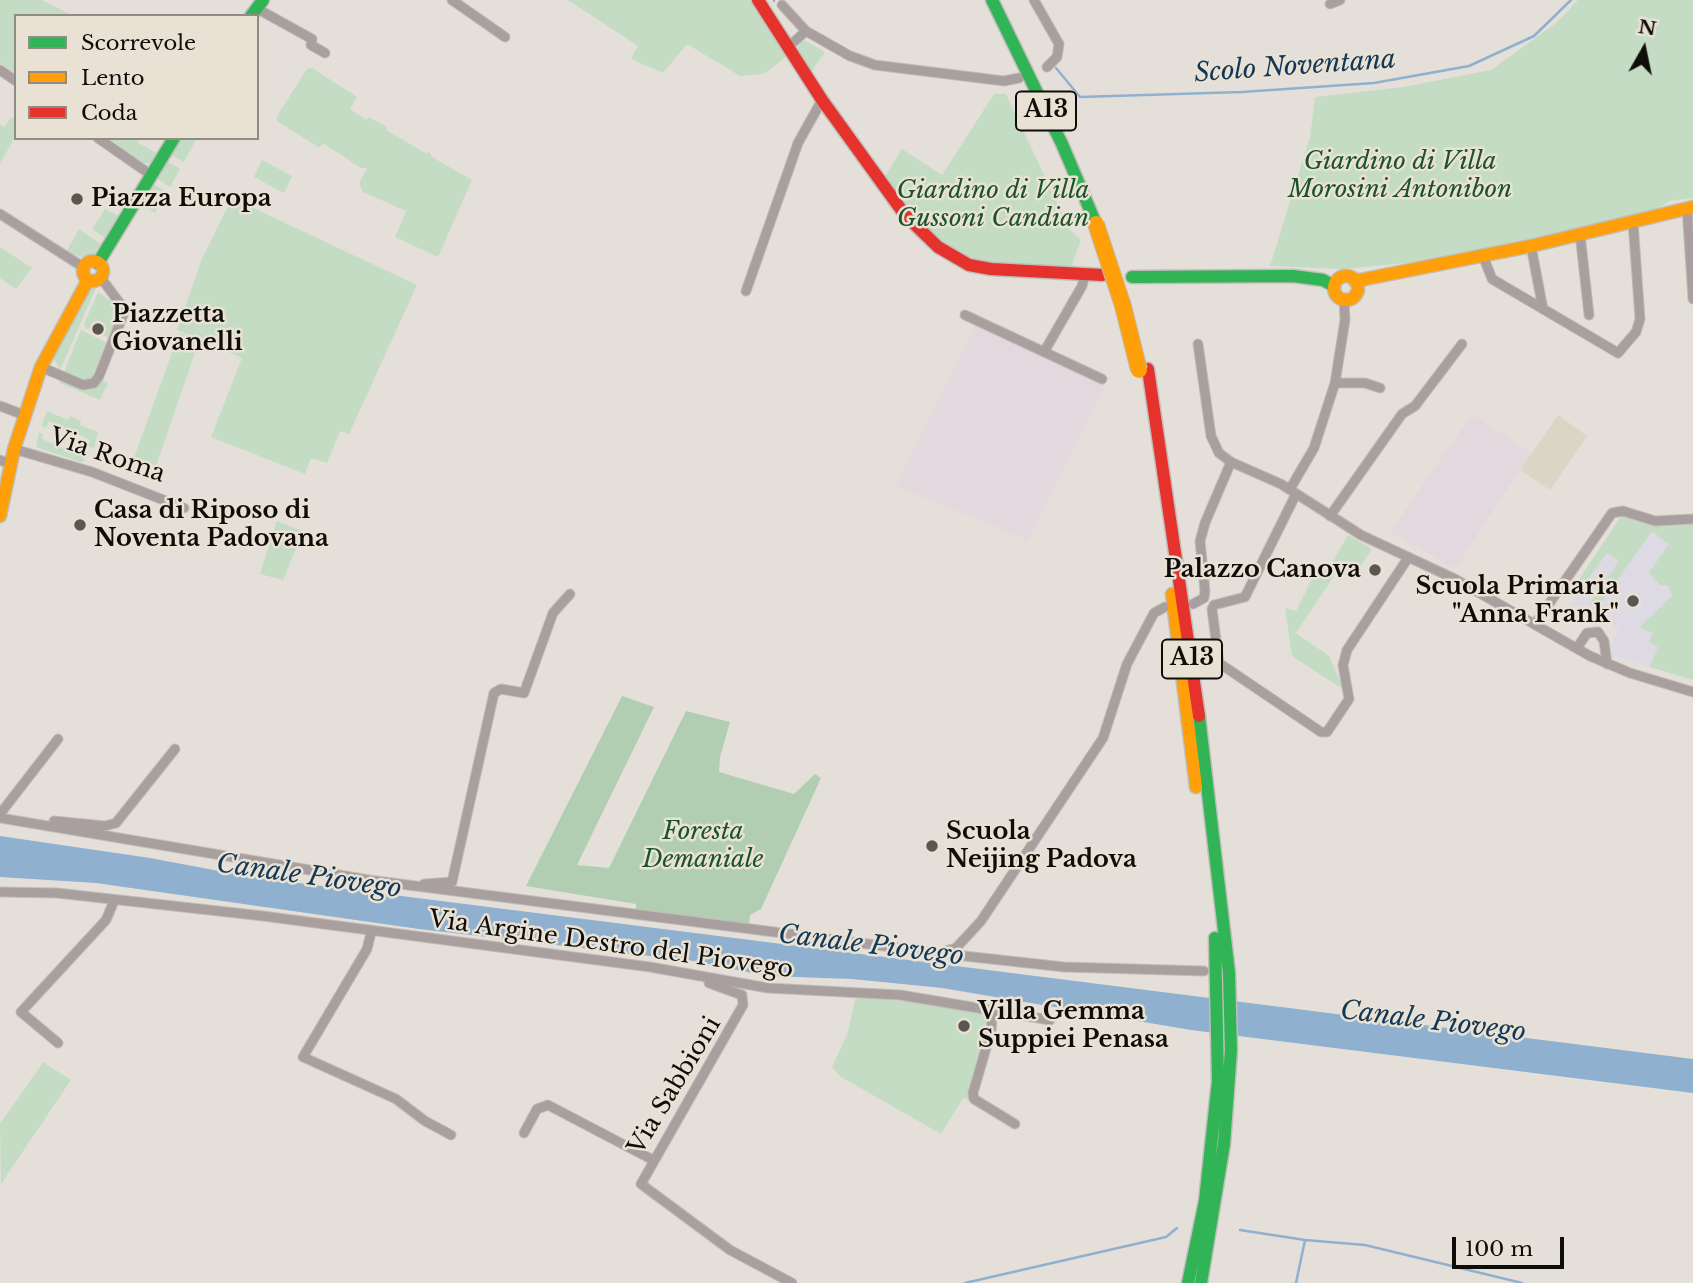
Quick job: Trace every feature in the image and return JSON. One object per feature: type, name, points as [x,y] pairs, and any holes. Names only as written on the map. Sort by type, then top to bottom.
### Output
[{"type":"main road","name":"A13","points":[[992,0],[1101,224]]},
{"type":"main road","name":"A13","points":[[1004,0],[1076,150],[1144,369],[1222,949],[1223,1083],[1215,1212],[1201,1283]]},
{"type":"main road","points":[[762,7],[822,100],[905,215],[938,247],[969,265],[1102,275]]},
{"type":"main road","name":"Via Roma","points":[[0,516],[8,458],[24,415],[49,370],[92,272],[173,140]]},
{"type":"main road","points":[[1355,281],[1357,292],[1352,298],[1344,300],[1335,294],[1334,286],[1341,278],[1355,281],[1580,234],[1634,228],[1690,208]]},
{"type":"main road","points":[[1132,277],[1293,276],[1323,280],[1334,286]]},
{"type":"main road","name":"A13","points":[[1188,1283],[1205,1201],[1223,1083]]},
{"type":"street","points":[[452,0],[505,37]]},
{"type":"street","points":[[1034,0],[1059,44],[1057,57],[1047,67]]},
{"type":"street","points":[[1330,4],[1340,0]]},
{"type":"street","points":[[762,7],[784,2],[806,31],[850,56],[891,69],[1004,81],[1019,78]]},
{"type":"street","points":[[257,8],[312,39],[311,45],[325,53]]},
{"type":"street","points":[[787,48],[806,31]]},
{"type":"street","points":[[746,290],[797,143],[822,100]]},
{"type":"street","points":[[100,140],[151,175]]},
{"type":"street","points":[[1690,208],[1693,299]]},
{"type":"street","points":[[0,214],[92,272],[123,304],[124,316],[94,383],[83,385],[49,370]]},
{"type":"street","points":[[1483,256],[1492,279],[1612,351],[1623,350],[1640,319],[1634,228]]},
{"type":"street","points":[[1580,234],[1588,315]]},
{"type":"street","points":[[1531,246],[1543,310]]},
{"type":"street","points":[[1044,352],[1082,286],[1084,275]]},
{"type":"street","points":[[1344,300],[1345,320],[1335,383],[1314,448],[1245,597],[1214,605],[1212,610],[1219,663],[1321,732],[1327,732],[1349,695],[1343,665],[1347,650],[1408,558]]},
{"type":"street","points":[[965,315],[1102,380]]},
{"type":"street","points":[[1198,344],[1211,436],[1219,453],[1231,462],[1256,471],[1330,516],[1408,558],[1455,579],[1607,664],[1693,692]]},
{"type":"street","points":[[1330,516],[1402,414],[1415,406],[1462,344]]},
{"type":"street","points":[[1335,383],[1365,383],[1380,388]]},
{"type":"street","points":[[0,405],[24,415]]},
{"type":"street","name":"Via Roma","points":[[8,458],[85,470],[184,508]]},
{"type":"street","points":[[1193,604],[1204,598],[1205,591],[1200,541],[1231,462]]},
{"type":"street","points":[[1535,624],[1616,510],[1647,520],[1693,519]]},
{"type":"street","points":[[415,886],[452,882],[494,693],[501,689],[524,693],[553,613],[570,594]]},
{"type":"street","points":[[937,951],[956,948],[981,921],[1103,738],[1120,684],[1146,625],[1154,613],[1165,607]]},
{"type":"street","points":[[1577,648],[1587,633],[1598,632],[1604,641],[1607,664]]},
{"type":"street","points":[[58,738],[0,816],[276,866],[415,886],[1064,967],[1204,971]]},
{"type":"street","points":[[25,821],[72,821],[105,826],[116,823],[175,749]]},
{"type":"street","name":"Via Argine Destro del Piovego","points":[[0,892],[58,893],[263,916],[372,933],[650,967],[768,988],[900,995],[1050,1020]]},
{"type":"street","points":[[58,1043],[21,1012],[106,920],[114,901]]},
{"type":"street","points":[[372,933],[367,949],[303,1057],[396,1099],[425,1121],[451,1135]]},
{"type":"street","name":"Via Sabbioni","points":[[706,978],[708,982],[742,995],[743,1005],[641,1184],[730,1250],[792,1283]]},
{"type":"street","points":[[993,1010],[991,1031],[973,1093],[974,1099],[1015,1125]]},
{"type":"street","points":[[524,1133],[537,1109],[548,1105],[653,1160]]},
{"type":"shaded area","points":[[976,324],[1106,384],[1028,540],[895,485]]},
{"type":"shaded area","points":[[1472,414],[1531,453],[1455,569],[1390,532]]},
{"type":"shaded area","points":[[1558,415],[1587,436],[1550,490],[1520,470]]},
{"type":"shaded area","name":"Scuola Primaria \"Anna Frank\"","points":[[1619,520],[1652,525],[1693,523],[1693,680],[1612,655],[1611,646],[1619,629],[1603,620],[1597,629],[1587,623],[1591,616],[1570,605],[1575,597],[1569,594]]},
{"type":"green space","points":[[0,0],[42,0],[69,14],[14,14],[14,73],[0,63]]},
{"type":"green space","points":[[568,0],[750,0],[787,56],[764,74],[740,76],[687,44],[663,73],[631,59],[638,46]]},
{"type":"green space","name":"Giardino di Villa Morosini Antonibon","points":[[1578,0],[1693,0],[1693,198],[1670,201],[1652,212],[1428,261],[1344,269],[1270,266],[1310,137],[1315,97],[1403,87],[1491,70],[1556,23]]},
{"type":"green space","points":[[804,40],[825,52],[811,72],[798,50],[799,43]]},
{"type":"green space","points":[[312,68],[357,97],[350,109],[366,120],[369,117],[387,127],[386,130],[427,154],[429,151],[432,157],[472,180],[438,257],[395,237],[406,211],[363,192],[359,183],[367,168],[361,168],[324,144],[318,147],[277,121],[277,116],[307,69]]},
{"type":"green space","name":"Giardino di Villa Gussoni Candian","points":[[994,94],[1006,94],[1070,230],[1081,240],[1071,267],[977,262],[940,244],[906,209],[885,176],[902,149],[942,175]]},
{"type":"green space","points":[[11,117],[14,119],[14,138],[0,164],[0,125],[5,127]]},
{"type":"green space","points":[[112,140],[138,140],[137,142],[158,154],[151,163],[142,163]]},
{"type":"green space","points":[[178,140],[196,140],[184,162],[169,154]]},
{"type":"green space","points":[[165,160],[180,169],[170,187],[155,177]]},
{"type":"green space","points":[[262,160],[292,176],[284,193],[254,177]]},
{"type":"green space","points":[[152,183],[167,192],[155,213],[138,203]]},
{"type":"green space","points":[[232,198],[417,285],[349,434],[340,431],[327,463],[311,458],[305,474],[211,437],[242,358],[177,330],[201,261]]},
{"type":"green space","points":[[105,209],[119,216],[105,238],[92,229]]},
{"type":"green space","points":[[79,229],[101,244],[94,254],[81,257],[66,252]]},
{"type":"green space","points":[[0,247],[32,268],[16,289],[0,278]]},
{"type":"green space","points":[[90,288],[96,288],[60,370],[54,359],[55,353]]},
{"type":"green space","points":[[98,292],[109,300],[111,298],[120,310],[109,338],[85,328],[84,324]]},
{"type":"green space","points":[[81,330],[107,343],[91,380],[87,381],[64,372]]},
{"type":"green space","points":[[179,333],[199,341],[156,466],[134,458]]},
{"type":"green space","points":[[61,378],[83,388],[101,379],[108,383],[100,400],[59,383]]},
{"type":"green space","points":[[47,411],[68,420],[70,416],[81,421],[80,425],[98,432],[94,448],[88,446],[90,440],[49,421],[46,428],[41,426]]},
{"type":"green space","points":[[39,432],[43,434],[42,439],[76,454],[78,449],[81,450],[84,461],[36,447]]},
{"type":"green space","points":[[1622,515],[1652,525],[1693,523],[1693,680],[1650,667],[1658,647],[1649,642],[1653,633],[1640,627],[1672,596],[1668,585],[1660,585],[1649,573],[1669,544],[1652,531],[1599,606],[1591,602],[1619,561],[1607,553],[1575,597],[1569,594]]},
{"type":"green space","points":[[277,521],[303,531],[283,580],[260,574]]},
{"type":"green space","points":[[1348,535],[1372,549],[1353,578],[1338,570],[1296,633],[1329,656],[1344,690],[1292,656],[1285,608],[1296,611],[1318,567],[1327,571]]},
{"type":"green space","name":"Foresta Demaniale","points":[[622,696],[654,707],[577,865],[609,868],[686,711],[730,722],[720,757],[719,772],[794,794],[815,774],[821,778],[761,909],[750,915],[749,925],[636,914],[636,904],[526,886]]},
{"type":"green space","points":[[856,995],[985,1012],[989,1018],[983,1049],[971,1083],[969,1101],[964,1097],[941,1134],[841,1077],[832,1067],[848,1032]]},
{"type":"green space","points":[[43,1062],[71,1080],[1,1184],[0,1124]]},
{"type":"water","points":[[0,836],[150,858],[251,877],[1693,1059],[1693,1093],[1191,1030],[942,988],[852,979],[767,976],[693,961],[419,929],[96,883],[0,877]]},
{"type":"waterway","name":"Scolo Noventana","points":[[1056,68],[1080,97],[1242,92],[1374,83],[1469,66],[1534,36],[1571,0]]},
{"type":"waterway","points":[[965,1283],[1166,1237],[1177,1228]]},
{"type":"waterway","points":[[1240,1230],[1305,1240]]},
{"type":"waterway","points":[[1296,1283],[1305,1240],[1365,1245],[1522,1283]]},
{"type":"traffic: fast","points":[[252,14],[263,0]]},
{"type":"traffic: fast","points":[[992,0],[1062,144],[1096,224]]},
{"type":"traffic: fast","points":[[98,263],[173,140]]},
{"type":"traffic: fast","points":[[1132,277],[1293,276],[1323,280],[1334,286]]},
{"type":"traffic: fast","points":[[1199,716],[1229,973],[1231,1050],[1224,1144],[1201,1283]]},
{"type":"traffic: fast","points":[[1188,1283],[1205,1201],[1218,1081],[1215,938]]},
{"type":"traffic: slow","points":[[1355,281],[1531,246],[1693,207]]},
{"type":"traffic: slow","points":[[1096,224],[1123,306],[1139,370]]},
{"type":"traffic: slow","points":[[93,261],[100,264],[103,271],[100,278],[93,281],[86,278],[83,271],[86,264],[93,261]]},
{"type":"traffic: slow","points":[[1346,276],[1354,280],[1358,288],[1354,296],[1346,300],[1338,296],[1334,288],[1338,280],[1346,276]]},
{"type":"traffic: slow","points":[[0,516],[14,449],[41,367],[88,280]]},
{"type":"traffic: slow","points":[[1172,594],[1196,787]]},
{"type":"traffic: jam","points":[[758,0],[822,100],[905,215],[938,247],[969,265],[991,269],[1102,275]]},
{"type":"traffic: jam","points":[[1148,369],[1199,716]]},
{"type":"place","name":"Piazza Europa","points":[[77,199]]},
{"type":"place","name":"Piazzetta Giovanelli","points":[[98,329]]},
{"type":"place","name":"Casa di Riposo di Noventa Padovana","points":[[80,525]]},
{"type":"place","name":"Palazzo Canova","points":[[1375,570]]},
{"type":"place","name":"Scuola Primaria \"Anna Frank\"","points":[[1633,601]]},
{"type":"place","name":"Scuola Neijing Padova","points":[[932,846]]},
{"type":"place","name":"Villa Gemma Suppiei Penasa","points":[[964,1026]]},
{"type":"water label","name":"Canale Piovego","points":[[309,877]]},
{"type":"water label","name":"Canale Piovego","points":[[871,946]]},
{"type":"water label","name":"Canale Piovego","points":[[1433,1022]]}]
